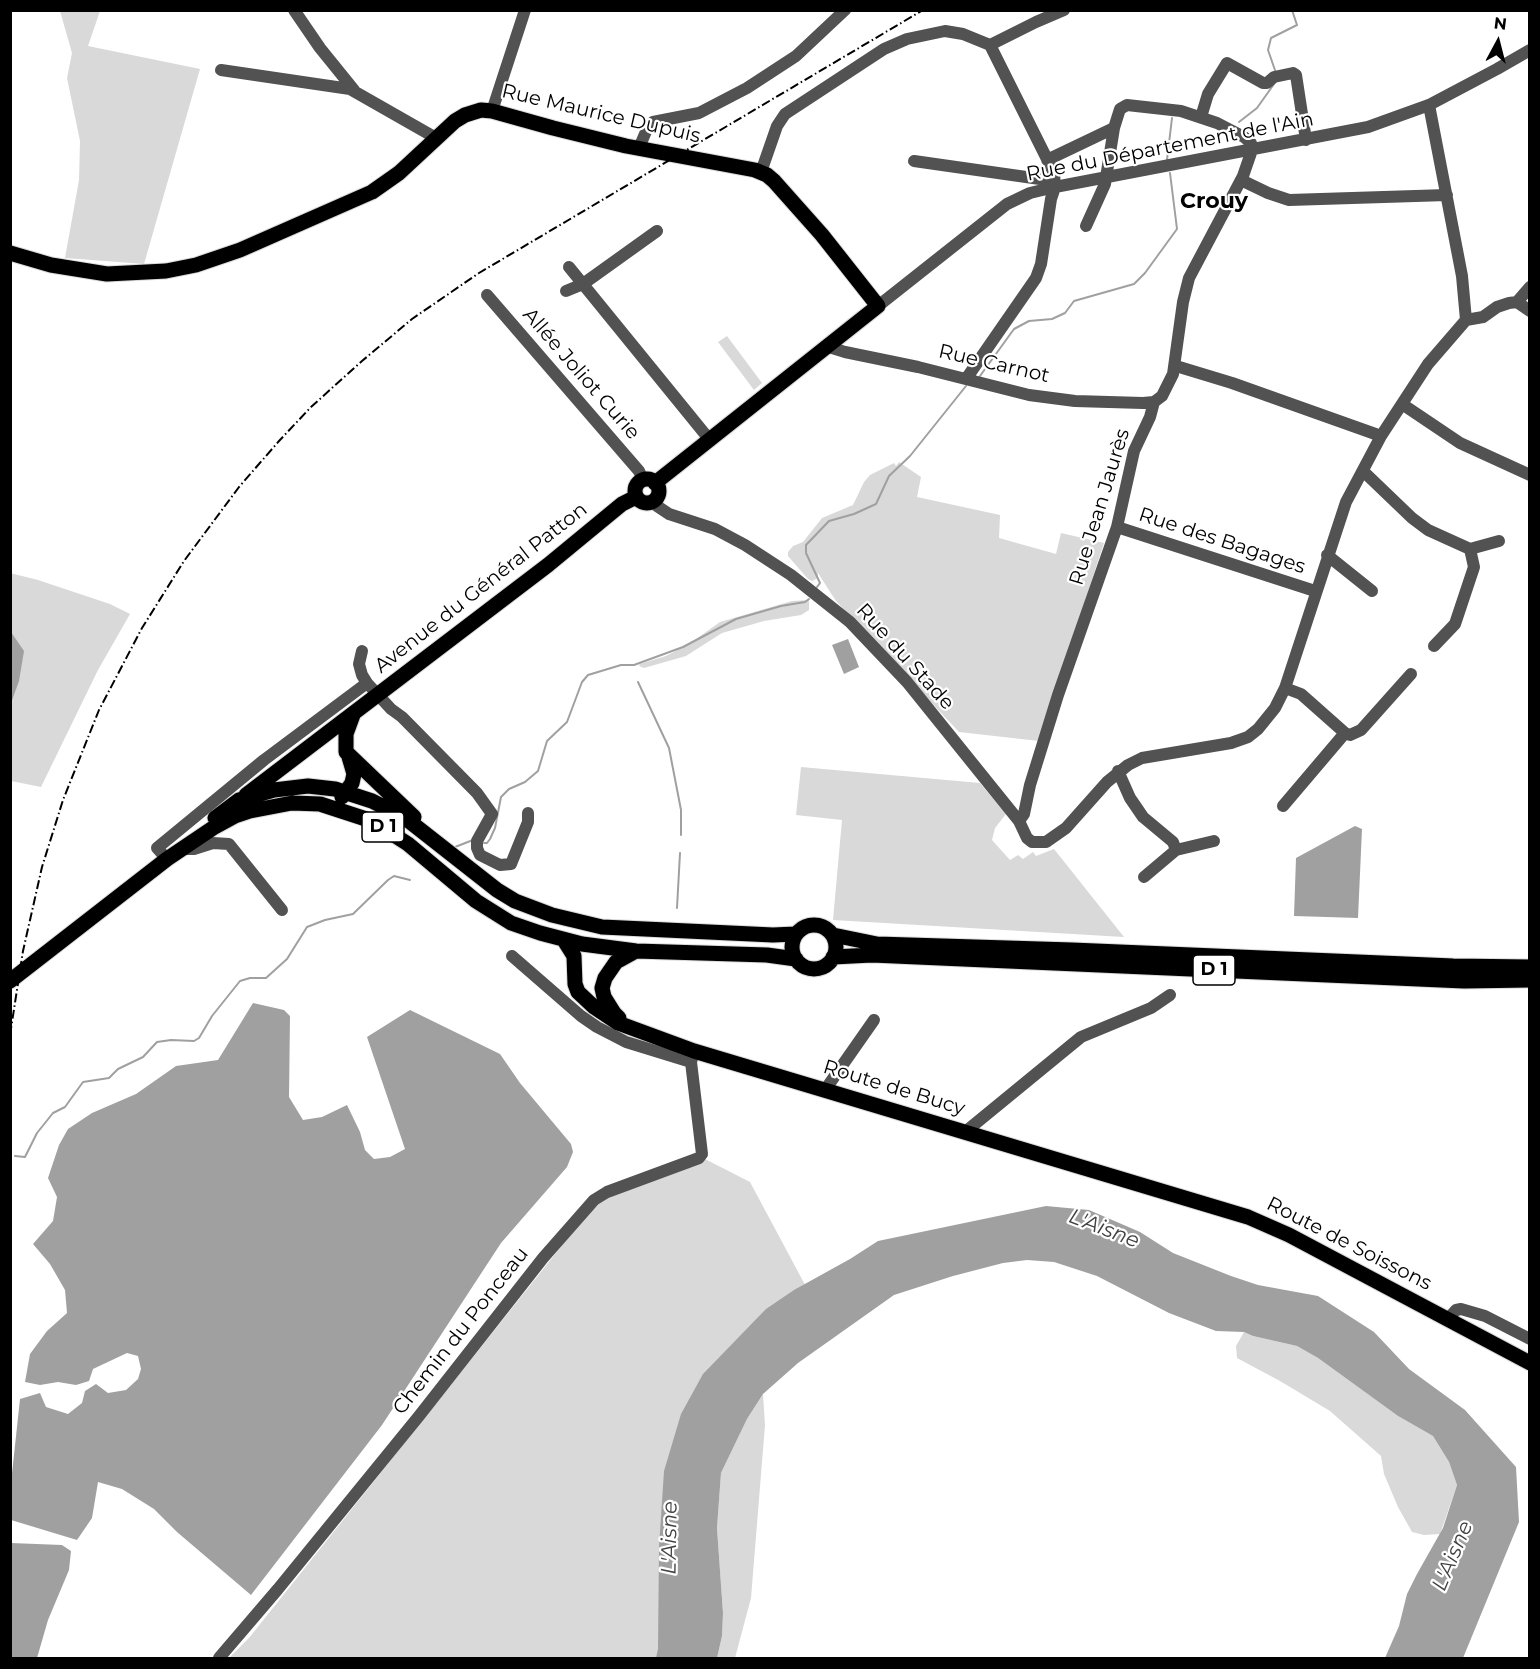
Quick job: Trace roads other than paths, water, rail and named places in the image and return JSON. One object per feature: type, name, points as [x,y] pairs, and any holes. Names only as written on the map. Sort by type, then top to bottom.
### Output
[{"type":"main road","name":"Rue Maurice Dupuis","points":[[10,253],[51,265],[107,274],[166,271],[196,265],[240,250],[372,192],[399,173],[459,118],[481,110],[639,148],[761,172]]},
{"type":"main road","points":[[649,482],[659,494],[654,501],[642,502],[636,497],[635,489],[649,482],[709,439],[878,306],[822,235],[774,181],[761,172]]},
{"type":"main road","name":"Avenue du Général Patton","points":[[310,744],[353,715],[548,565],[622,504],[636,497]]},
{"type":"main road","points":[[296,756],[291,772],[294,787],[303,798],[316,803],[333,803],[348,792],[354,774],[347,754],[346,734],[353,715]]},
{"type":"main road","points":[[239,800],[310,744],[332,743],[400,802],[434,839]]},
{"type":"main road","name":"D 1","points":[[182,849],[213,819],[239,800],[274,790],[320,787],[348,792],[404,817],[482,879],[515,901],[532,909],[602,927],[773,936],[796,934]]},
{"type":"main road","name":"D 1","points":[[10,981],[167,859],[235,816],[282,804],[316,803],[366,819],[393,833],[476,901],[511,923],[564,940],[636,951],[767,955],[796,959]]},
{"type":"main road","points":[[807,926],[821,926],[832,935],[835,942],[833,957],[828,963],[815,969],[808,968],[796,959],[792,946],[796,934],[807,926]]},
{"type":"main road","name":"D 1","points":[[832,935],[878,944],[1530,967]]},
{"type":"main road","name":"Route de Bucy","points":[[564,940],[574,956],[575,984],[578,992],[610,1018],[693,1056],[825,1090],[1140,1184]]},
{"type":"main road","name":"Route de Bucy","points":[[636,951],[616,962],[605,978],[602,988],[604,997],[614,1013],[636,1030]]},
{"type":"main road","name":"D 1","points":[[833,957],[872,955],[1464,981],[1530,980]]},
{"type":"main road","name":"Route de Soissons","points":[[1140,1184],[1264,1223],[1530,1363]]},
{"type":"street","points":[[294,10],[354,91]]},
{"type":"street","points":[[492,111],[525,10]]},
{"type":"street","points":[[639,148],[647,129],[653,122],[699,113],[747,88],[796,56],[845,10]]},
{"type":"street","points":[[990,45],[1064,10]]},
{"type":"street","points":[[761,172],[777,126],[785,114],[884,49],[908,39],[945,31],[963,34],[990,45],[1054,173],[1055,184],[1041,264],[1036,278],[966,379]]},
{"type":"street","name":"Rue du Département de l'Ain","points":[[878,306],[1007,204],[1030,193],[1055,184],[1107,177],[1368,127],[1430,105],[1530,50]]},
{"type":"street","points":[[1201,117],[1208,94],[1227,63],[1263,83],[1290,73],[1296,75],[1306,140]]},
{"type":"street","points":[[221,70],[354,91],[436,138]]},
{"type":"street","points":[[1086,226],[1107,177],[1114,128],[1120,109],[1127,105],[1181,111],[1201,117],[1244,137],[1251,143],[1252,150]]},
{"type":"street","points":[[1430,105],[1462,276],[1466,320]]},
{"type":"street","points":[[1047,160],[1114,128]]},
{"type":"street","name":"Rue Jean Jaurès","points":[[1019,821],[1024,814],[1030,785],[1058,695],[1117,527],[1134,451],[1150,417],[1154,402],[1162,396],[1176,366],[1176,342],[1189,278],[1241,180],[1252,150]]},
{"type":"street","points":[[914,161],[1055,184]]},
{"type":"street","points":[[1241,180],[1289,200],[1447,195]]},
{"type":"street","points":[[567,291],[583,284],[657,231]]},
{"type":"street","points":[[569,267],[709,439]]},
{"type":"street","points":[[1176,850],[1173,842],[1143,817],[1130,798],[1118,771],[1142,758],[1232,743],[1248,737],[1268,720],[1285,688],[1346,502],[1381,436],[1428,364],[1466,320],[1484,317],[1497,307],[1517,302],[1530,287]]},
{"type":"street","name":"Allée Joliot Curie","points":[[487,295],[649,482]]},
{"type":"street","points":[[1517,302],[1530,311]]},
{"type":"street","name":"Rue Carnot","points":[[828,345],[845,352],[1029,395],[1075,401],[1154,402]]},
{"type":"street","points":[[1176,366],[1232,383],[1381,436]]},
{"type":"street","points":[[1402,405],[1460,443],[1530,475]]},
{"type":"street","points":[[1363,471],[1412,518],[1428,530],[1470,549],[1499,541]]},
{"type":"street","name":"Rue du Stade","points":[[654,501],[669,514],[715,529],[745,545],[792,575],[850,622],[907,682],[1019,821],[1027,838],[1032,842],[1046,842],[1066,828],[1118,771]]},
{"type":"street","name":"Rue des Bagages","points":[[1117,527],[1315,591]]},
{"type":"street","points":[[1434,646],[1455,624],[1474,567],[1470,549]]},
{"type":"street","points":[[1327,555],[1372,591]]},
{"type":"street","points":[[362,651],[359,664],[362,675],[391,709],[396,720],[475,801],[492,814],[477,841],[480,855],[500,865],[511,864],[528,822],[528,813]]},
{"type":"street","points":[[1285,688],[1301,694],[1345,734],[1350,735],[1361,730],[1411,674]]},
{"type":"street","points":[[167,859],[158,848],[264,760],[367,683]]},
{"type":"street","points":[[1283,806],[1345,734]]},
{"type":"street","points":[[1144,878],[1176,850],[1214,841]]},
{"type":"street","points":[[182,849],[195,849],[213,843],[229,844],[282,910]]},
{"type":"street","name":"Route de Bucy","points":[[512,956],[581,1016],[597,1027],[626,1042],[693,1056]]},
{"type":"street","points":[[968,1132],[1081,1037],[1151,1008],[1170,995]]},
{"type":"street","points":[[825,1090],[874,1020]]},
{"type":"street","name":"Chemin du Ponceau","points":[[219,1659],[412,1426],[543,1258],[594,1200],[608,1192],[699,1158],[702,1154],[693,1056]]},
{"type":"street","points":[[1448,1319],[1456,1310],[1461,1309],[1485,1317],[1530,1339]]},
{"type":"water","points":[[11,632],[24,651],[19,681],[11,703]]},
{"type":"water","points":[[848,639],[859,667],[844,674],[832,645]]},
{"type":"water","points":[[1355,826],[1362,829],[1358,918],[1294,916],[1296,858]]},
{"type":"water","points":[[253,1003],[284,1010],[290,1016],[289,1097],[303,1120],[322,1117],[347,1105],[360,1132],[365,1150],[374,1159],[390,1157],[405,1149],[367,1037],[410,1010],[500,1054],[520,1083],[571,1144],[573,1152],[567,1167],[501,1243],[382,1425],[251,1595],[177,1532],[154,1509],[122,1489],[98,1482],[92,1518],[77,1540],[11,1520],[10,1492],[20,1399],[40,1393],[46,1407],[68,1414],[82,1403],[85,1391],[96,1384],[108,1393],[126,1390],[138,1379],[141,1369],[138,1356],[127,1353],[93,1369],[89,1381],[76,1385],[58,1382],[40,1385],[25,1382],[30,1354],[47,1331],[67,1313],[65,1290],[50,1264],[33,1244],[53,1221],[57,1197],[48,1178],[59,1145],[68,1129],[92,1113],[136,1094],[176,1066],[218,1060]]},
{"type":"water","name":"L'Aisne","points":[[1046,1206],[1089,1210],[1140,1232],[1173,1253],[1231,1276],[1258,1285],[1318,1296],[1374,1332],[1409,1369],[1465,1410],[1516,1467],[1519,1522],[1463,1658],[1385,1658],[1399,1626],[1407,1594],[1443,1528],[1457,1485],[1449,1462],[1433,1436],[1398,1416],[1318,1358],[1297,1346],[1244,1332],[1216,1331],[1169,1313],[1097,1276],[1054,1262],[1027,1260],[1003,1263],[953,1276],[894,1295],[798,1363],[763,1394],[747,1419],[721,1473],[717,1528],[723,1613],[722,1636],[717,1658],[656,1658],[664,1471],[681,1414],[703,1374],[766,1309],[878,1241]]},
{"type":"water","points":[[11,1543],[62,1545],[71,1551],[69,1570],[48,1620],[37,1658],[11,1658]]},
{"type":"waterway","points":[[1276,73],[1268,50],[1271,38],[1297,25],[1292,10]]},
{"type":"waterway","points":[[1239,122],[1257,108],[1274,84]]},
{"type":"waterway","points":[[1167,160],[1172,118]]},
{"type":"waterway","points":[[980,376],[1014,329],[1029,321],[1052,319],[1065,313],[1074,301],[1134,284],[1145,273],[1177,229],[1170,173]]},
{"type":"waterway","points":[[817,587],[820,583],[806,553],[806,545],[829,521],[854,514],[876,504],[889,476],[910,456],[966,386]]},
{"type":"waterway","points":[[484,843],[490,839],[495,828],[501,797],[509,789],[525,782],[538,771],[547,741],[567,722],[582,682],[588,675],[621,665],[634,665],[683,647],[736,619],[781,606],[805,602],[809,599]]},
{"type":"waterway","points":[[638,682],[669,748],[681,810],[681,835]]},
{"type":"waterway","points":[[455,847],[473,840]]},
{"type":"waterway","points":[[677,908],[680,853]]},
{"type":"waterway","points":[[15,1156],[25,1157],[37,1133],[53,1113],[65,1107],[83,1082],[109,1078],[118,1069],[143,1057],[157,1042],[194,1041],[199,1038],[212,1016],[240,981],[250,978],[266,978],[287,959],[307,927],[325,920],[353,914],[394,876],[410,880]]},
{"type":"railway","points":[[10,1035],[23,951],[42,867],[63,800],[99,710],[142,628],[184,561],[239,487],[279,441],[311,407],[362,361],[412,319],[479,273],[923,10]]},
{"type":"district","name":"Crouy","points":[[1214,202]]}]
